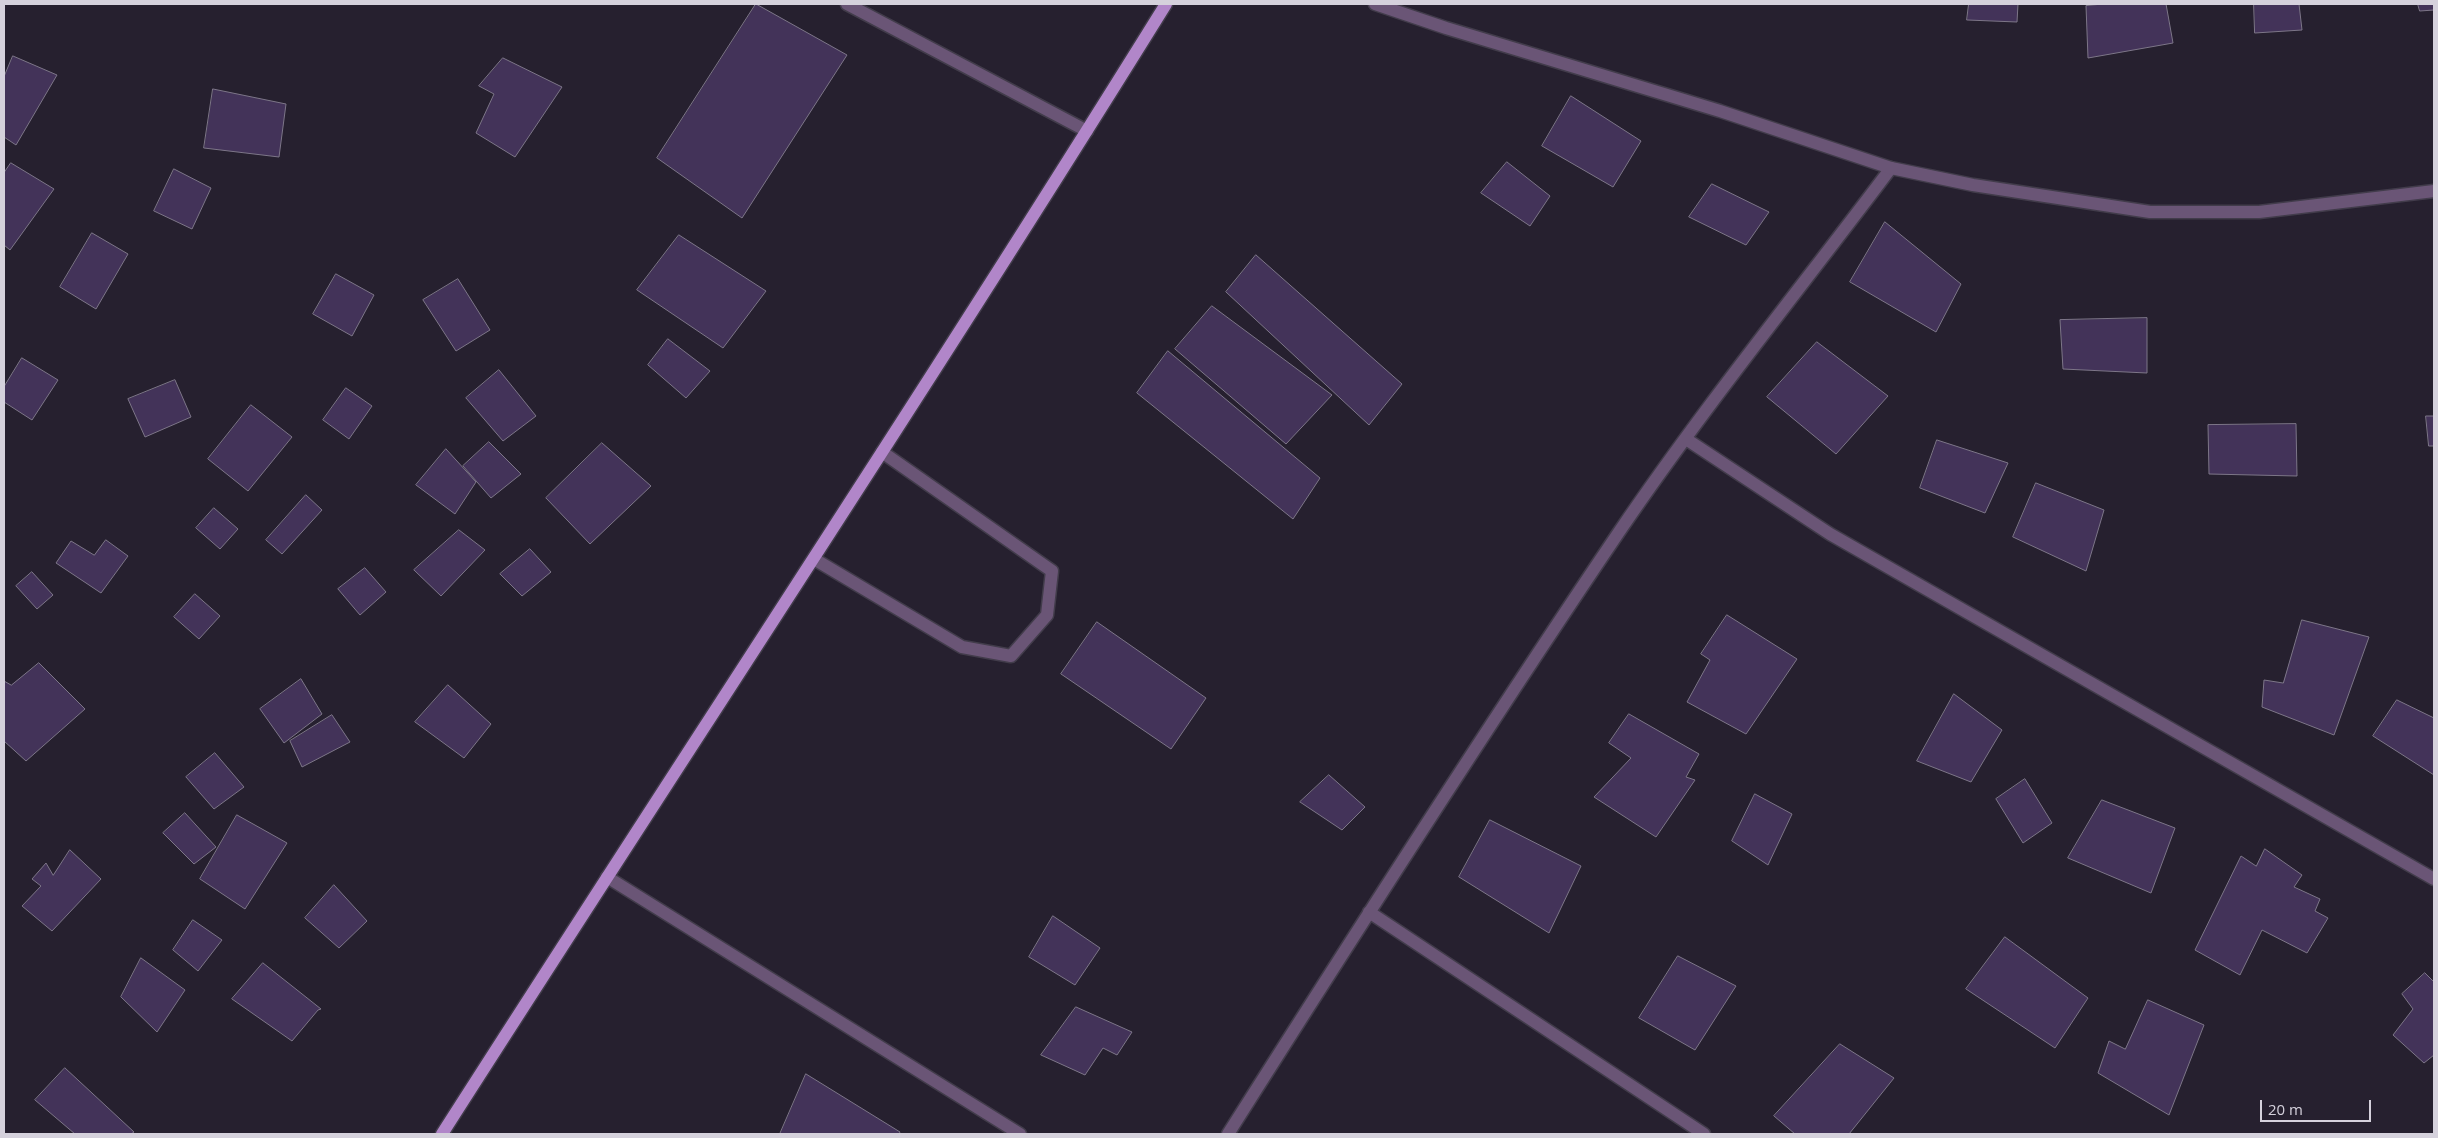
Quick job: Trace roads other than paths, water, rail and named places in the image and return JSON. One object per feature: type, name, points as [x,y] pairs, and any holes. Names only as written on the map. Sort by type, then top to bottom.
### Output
[{"type":"main road","points":[[442,1134],[606,877],[814,559],[1166,4]]},
{"type":"street","points":[[847,4],[1087,131]]},
{"type":"street","points":[[1375,4],[1446,28],[1720,111],[1891,168],[1973,185],[2150,212],[2259,212],[2434,191]]},
{"type":"street","points":[[1228,1134],[1369,912],[1620,530],[1686,439],[1891,168]]},
{"type":"street","points":[[1686,439],[1830,534],[2434,880]]},
{"type":"street","points":[[814,559],[962,647],[1011,656],[1047,614],[1052,571],[882,452]]},
{"type":"street","points":[[606,877],[1020,1134]]},
{"type":"street","points":[[1369,912],[1704,1134]]}]
